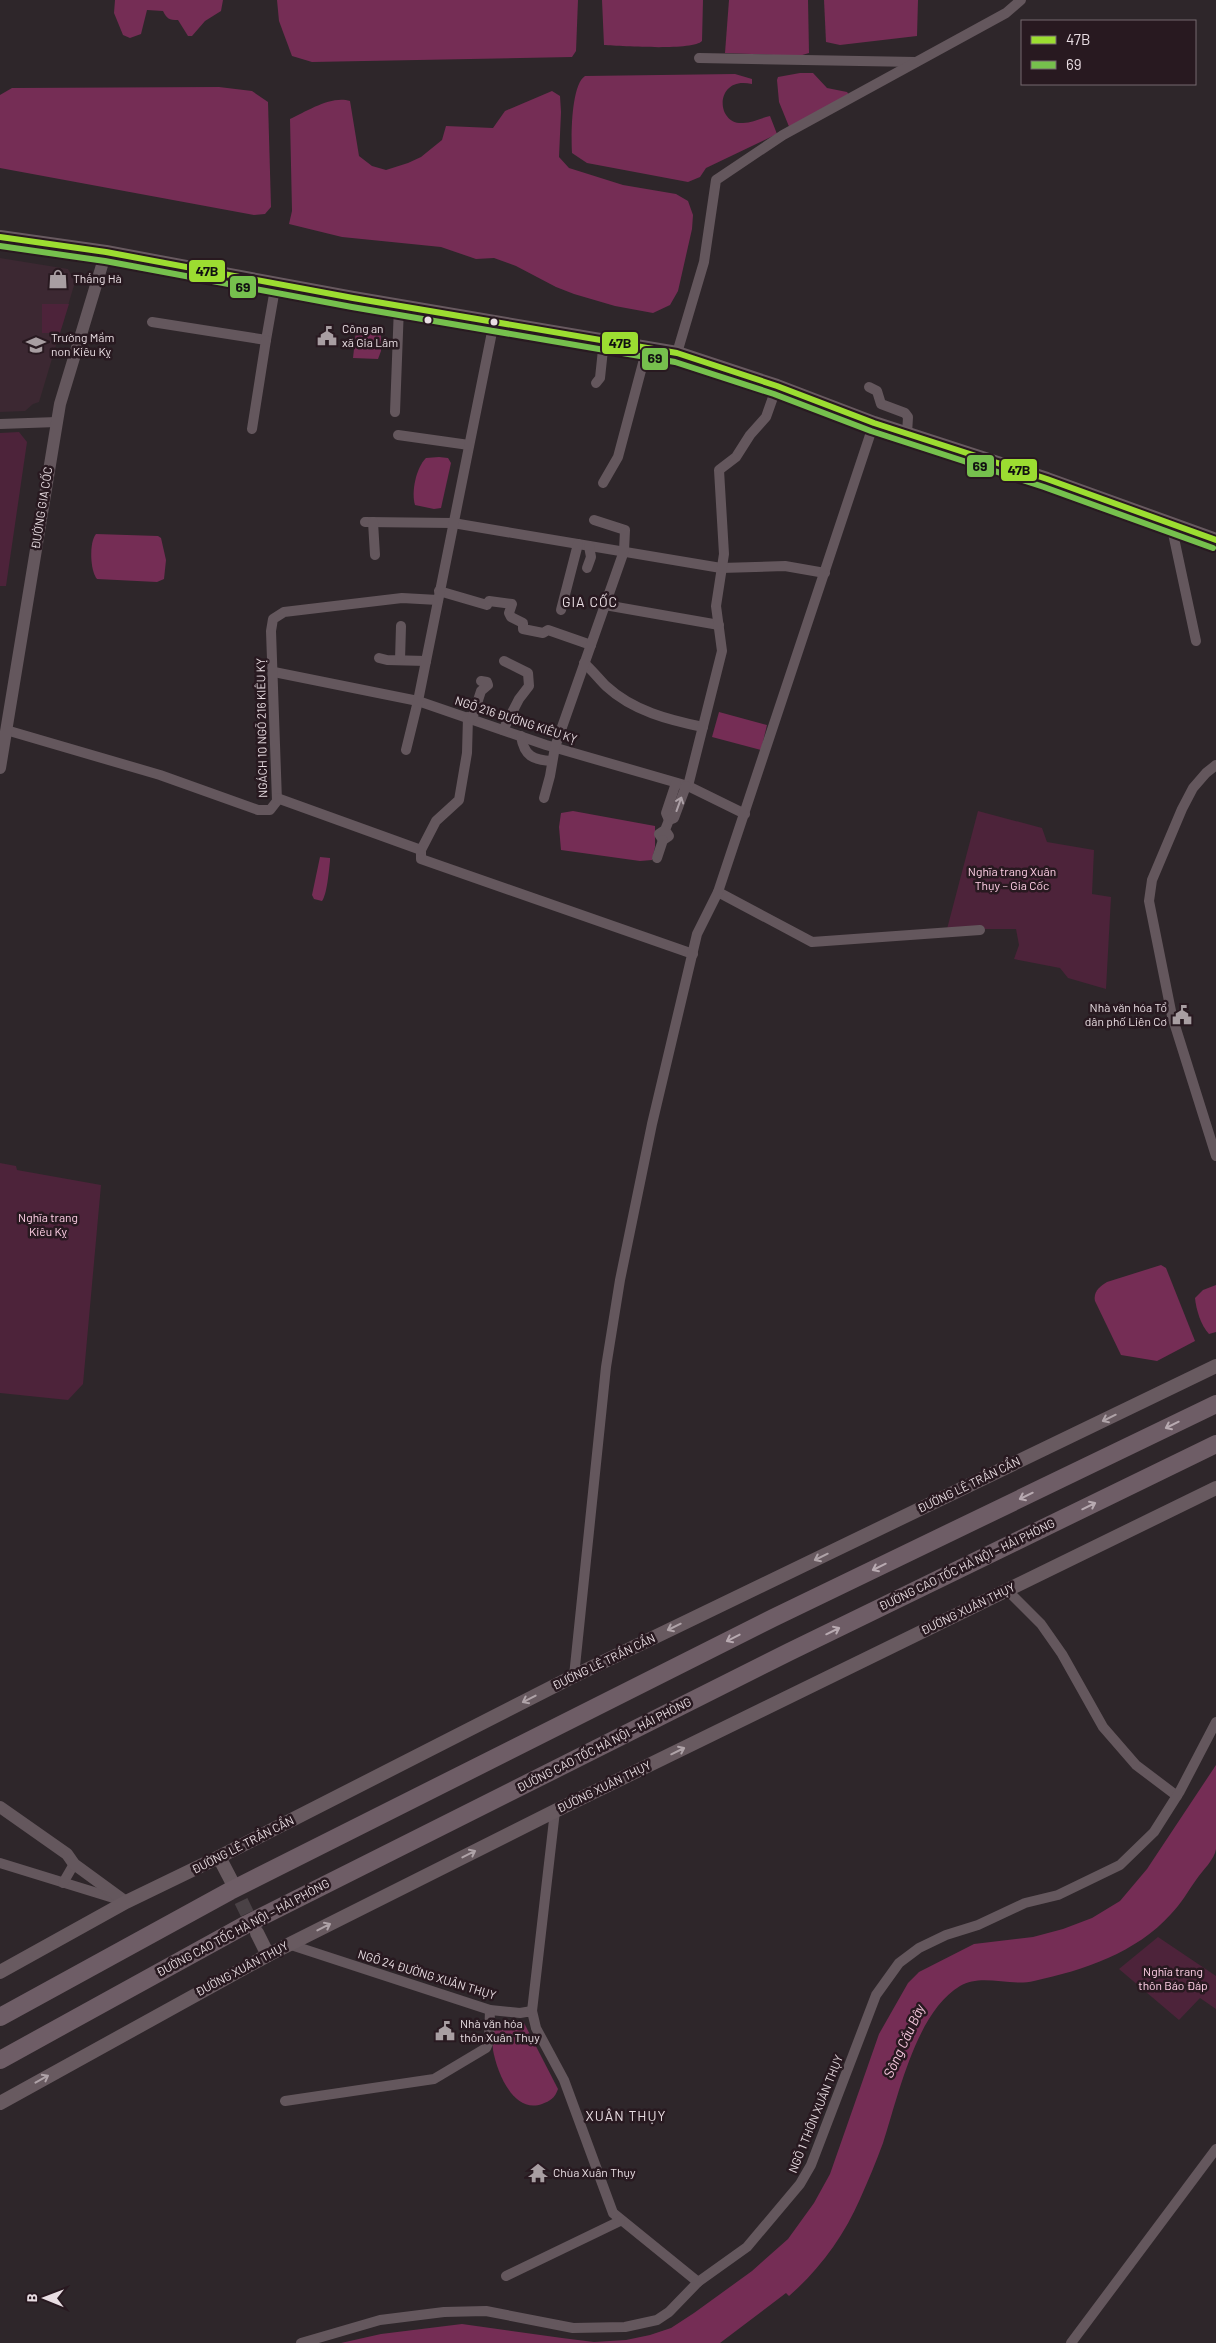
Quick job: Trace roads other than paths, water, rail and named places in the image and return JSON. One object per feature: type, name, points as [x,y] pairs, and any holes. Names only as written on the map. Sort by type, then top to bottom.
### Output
[{"type":"highway","points":[[0,2017],[230,1891],[773,1618],[1216,1404]]},
{"type":"highway","name":"ĐƯỜNG CAO TỐC HÀ NỘI – HẢI PHÒNG","points":[[0,2060],[247,1924],[780,1656],[1216,1444]]},
{"type":"highway","points":[[0,2070],[111,2009],[249,1928],[780,1656]]},
{"type":"main road","points":[[0,237],[106,252],[399,306],[677,353],[777,386],[874,423],[1047,479],[1216,540]]},
{"type":"main road","name":"ĐƯỜNG LÊ TRẦN CẨN","points":[[0,1972],[126,1902],[219,1857],[574,1676],[1216,1366]]},
{"type":"main road","name":"ĐƯỜNG XUÂN THỤY","points":[[0,2103],[288,1944],[555,1811],[1216,1488]]},
{"type":"main road","points":[[219,1857],[232,1882]]},
{"type":"main road","points":[[257,1933],[268,1955]]},
{"type":"street","points":[[677,353],[704,262],[716,180],[783,135],[1006,13],[1021,0]]},
{"type":"street","points":[[699,58],[917,62]]},
{"type":"street","name":"ĐƯỜNG GIA CỐC","points":[[0,768],[60,404],[106,252]]},
{"type":"street","points":[[252,430],[276,283]]},
{"type":"street","points":[[395,412],[399,306]]},
{"type":"street","points":[[152,322],[266,340]]},
{"type":"street","points":[[406,750],[418,701],[494,322]]},
{"type":"street","points":[[596,383],[600,378],[604,340]]},
{"type":"street","points":[[603,484],[618,457],[647,348]]},
{"type":"street","points":[[657,858],[666,830],[674,818],[703,727],[722,650],[716,606],[724,554],[719,470],[736,458],[750,435],[766,417],[777,386]]},
{"type":"street","points":[[869,387],[877,391],[881,404],[905,413],[908,417],[908,434]]},
{"type":"street","points":[[0,424],[57,422]]},
{"type":"street","points":[[574,1676],[606,1368],[620,1280],[652,1124],[697,934],[718,892],[874,423]]},
{"type":"street","points":[[398,435],[469,444]]},
{"type":"street","points":[[544,798],[555,747],[624,551],[625,530],[594,520]]},
{"type":"street","points":[[375,555],[370,522],[453,523],[721,568],[785,566],[825,573]]},
{"type":"street","points":[[1171,524],[1196,641]]},
{"type":"street","points":[[560,610],[578,544]]},
{"type":"street","points":[[587,568],[591,557],[589,546]]},
{"type":"street","name":"NGÁCH 10 NGÕ 216 KIÊU KỴ","points":[[6,730],[160,775],[258,810],[270,810],[274,807],[277,798],[272,624],[273,619],[284,612],[438,595],[487,605],[489,601],[509,602],[512,604],[510,617],[523,623],[523,629],[543,633],[548,630],[590,645]]},
{"type":"street","points":[[605,605],[719,625]]},
{"type":"street","points":[[400,660],[401,626]]},
{"type":"street","points":[[379,658],[426,661]]},
{"type":"street","points":[[503,730],[528,686],[530,678],[528,673],[504,661]]},
{"type":"street","points":[[584,663],[606,685],[642,709],[664,719],[703,727]]},
{"type":"street","name":"NGÕ 216 ĐƯỜNG KIÊU KỴ","points":[[274,672],[418,701],[555,747],[683,785],[745,814]]},
{"type":"street","points":[[481,680],[487,682],[488,685],[481,691],[470,718],[460,800],[436,821],[421,850],[420,857],[426,862],[693,954]]},
{"type":"street","points":[[521,736],[523,746],[532,758],[552,762]]},
{"type":"street","points":[[1216,765],[1193,788],[1182,809],[1152,880],[1149,901],[1152,925],[1172,1016],[1216,1156]]},
{"type":"street","points":[[277,798],[421,850]]},
{"type":"street","points":[[718,892],[812,942],[980,930]]},
{"type":"street","points":[[1007,1590],[1041,1624],[1062,1654],[1103,1727],[1136,1765],[1177,1796]]},
{"type":"street","name":"NGÕ 1 THÔN XUÂN THỤY","points":[[301,2343],[380,2320],[444,2312],[486,2311],[574,2328],[643,2324],[657,2320],[669,2312],[698,2282],[747,2247],[800,2184],[811,2165],[876,1995],[886,1978],[899,1963],[912,1953],[946,1934],[978,1925],[1025,1903],[1058,1894],[1120,1865],[1154,1832],[1177,1796],[1216,1722]]},
{"type":"street","points":[[0,1807],[67,1854],[74,1864],[126,1902]]},
{"type":"street","points":[[555,1811],[532,2011],[536,2028],[564,2080],[610,2208],[620,2221],[698,2282]]},
{"type":"street","points":[[0,1863],[126,1902]]},
{"type":"street","points":[[63,1883],[74,1864]]},
{"type":"street","name":"NGÕ 24 ĐƯỜNG XUÂN THỤY","points":[[288,1944],[490,2010],[520,2013],[532,2011]]},
{"type":"street","points":[[285,2101],[434,2079],[486,2048],[489,2041],[490,2010]]},
{"type":"street","points":[[1071,2343],[1216,2149]]},
{"type":"street","points":[[506,2276],[620,2221]]},
{"type":"water","points":[[115,0],[223,0],[221,11],[205,21],[192,36],[188,36],[178,20],[172,20],[163,11],[147,10],[141,34],[130,38],[123,35],[114,13]]},
{"type":"water","points":[[277,0],[578,0],[576,51],[572,57],[312,62],[292,56],[279,21]]},
{"type":"water","points":[[602,0],[703,0],[702,41],[696,44],[672,47],[604,45]]},
{"type":"water","points":[[729,0],[808,0],[809,53],[799,56],[725,53]]},
{"type":"water","points":[[824,0],[918,0],[917,36],[840,45],[826,42]]},
{"type":"water","points":[[813,73],[827,88],[847,92],[850,96],[790,129],[779,102],[777,80],[778,77]]},
{"type":"water","points":[[735,74],[752,79],[752,84],[740,83],[731,87],[725,93],[723,101],[727,116],[734,122],[743,123],[770,116],[777,134],[706,168],[700,177],[688,182],[587,163],[572,153],[574,100],[580,81],[585,76]]},
{"type":"water","points":[[219,87],[252,91],[268,102],[271,207],[265,214],[254,215],[0,168],[0,95],[12,88]]},
{"type":"water","points":[[552,91],[560,96],[559,157],[569,168],[623,185],[676,194],[688,201],[693,215],[692,229],[678,291],[670,305],[653,313],[615,306],[556,287],[516,266],[494,258],[476,259],[441,247],[342,237],[289,224],[292,211],[290,119],[328,102],[335,100],[350,101],[359,156],[372,166],[386,170],[421,157],[442,140],[446,126],[493,128],[505,111]]},
{"type":"water","points":[[356,331],[381,333],[381,351],[378,359],[353,358]]},
{"type":"water","points":[[426,458],[448,458],[451,463],[441,508],[434,509],[415,505],[414,487],[422,462]]},
{"type":"water","points":[[96,534],[158,536],[161,538],[166,560],[164,579],[157,582],[97,579],[93,570],[91,556],[92,543]]},
{"type":"water","points":[[719,712],[767,725],[761,750],[712,737]]},
{"type":"water","points":[[573,811],[655,826],[655,847],[652,860],[640,861],[561,850],[559,827],[561,813]]},
{"type":"water","points":[[320,857],[330,858],[326,888],[322,901],[314,899],[312,895]]},
{"type":"water","points":[[1161,1265],[1166,1268],[1195,1341],[1157,1361],[1121,1355],[1095,1301],[1096,1292],[1107,1282]]},
{"type":"water","points":[[1216,1285],[1216,1332],[1209,1334],[1199,1317],[1195,1298],[1203,1290]]},
{"type":"water","name":"Sông Cầu Bây","points":[[1216,1765],[1215,1853],[1175,1910],[1157,1928],[1142,1939],[1108,1958],[1090,1965],[1034,1981],[987,1980],[969,1982],[960,1986],[945,1998],[920,2035],[902,2080],[875,2164],[854,2213],[830,2252],[811,2275],[789,2296],[786,2293],[720,2343],[341,2343],[381,2334],[462,2324],[594,2342],[626,2340],[671,2328],[694,2313],[752,2271],[788,2239],[814,2203],[830,2174],[879,2034],[908,1983],[919,1972],[974,1944],[1033,1937],[1063,1929],[1092,1918],[1120,1901],[1147,1869]]},
{"type":"water","points":[[523,2021],[558,2089],[552,2099],[542,2104],[532,2105],[523,2103],[515,2097],[508,2089],[495,2059],[493,2033],[495,2023]]},
{"type":"tunnel","points":[[232,1882],[255,1930]]},
{"type":"place","name":"Thắng Hà","points":[[58,279]]},
{"type":"place","name":"Công an xã Gia Lâm","points":[[327,336]]},
{"type":"place","name":"Trường Mầm non Kiêu Kỵ","points":[[36,345]]},
{"type":"place","name":"Nhà văn hóa Tổ dân phố Liên Cơ","points":[[1182,1015]]},
{"type":"place","name":"Nhà văn hóa thôn Xuân Thụy","points":[[445,2031]]},
{"type":"place","name":"Chùa Xuân Thụy","points":[[538,2173]]},
{"type":"district","name":"GIA CỐC","points":[[590,602]]},
{"type":"district","name":"XUÂN THỤY","points":[[626,2116]]},
{"type":"park label","name":"Nghĩa trang Xuân Thụy – Gia Cốc","points":[[1012,879]]},
{"type":"park label","name":"Nghĩa trang Kiêu Kỵ","points":[[48,1225]]},
{"type":"park label","name":"Nghĩa trang thôn Báo Đáp","points":[[1173,1979]]}]
